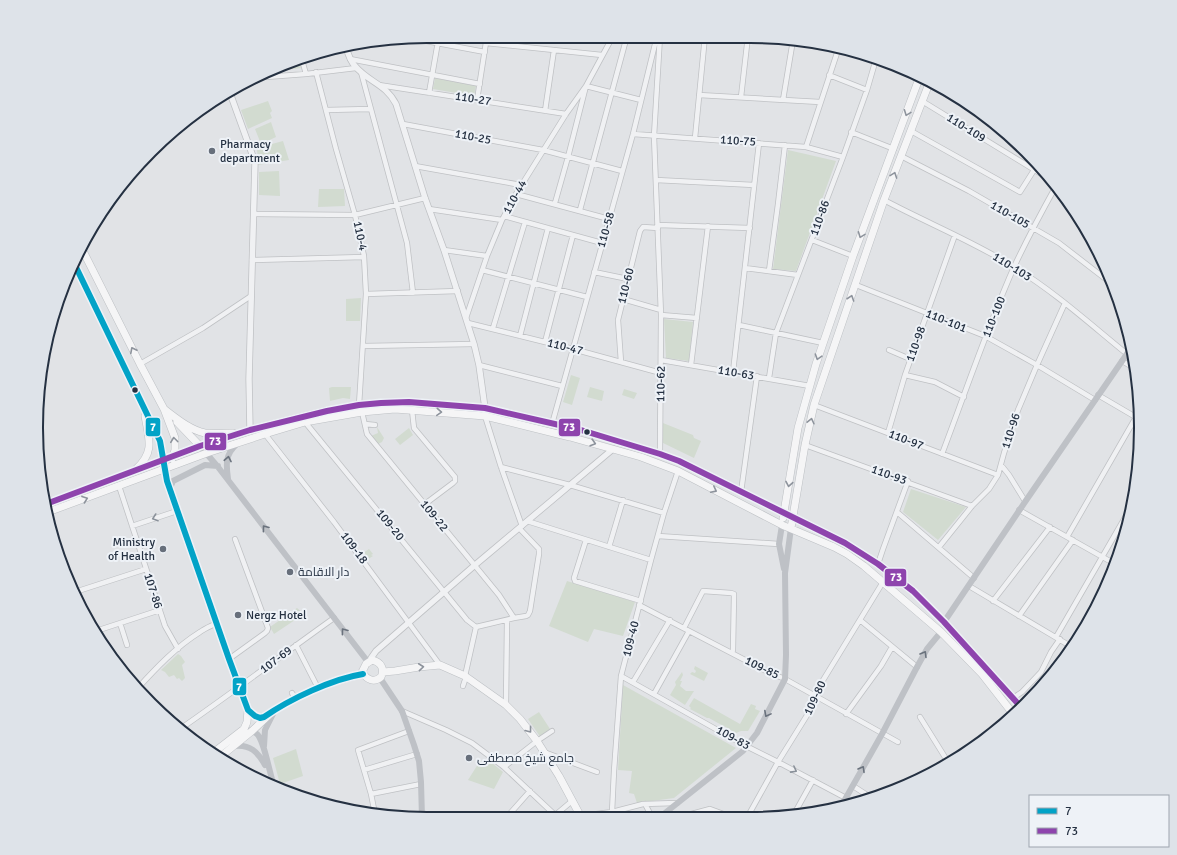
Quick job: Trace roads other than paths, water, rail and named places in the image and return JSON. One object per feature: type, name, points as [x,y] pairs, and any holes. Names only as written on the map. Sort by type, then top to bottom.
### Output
[{"type":"main road","points":[[785,573],[779,544],[798,428],[823,343],[918,82]]},
{"type":"main road","points":[[668,812],[737,756],[746,746],[757,733],[785,679],[785,573],[792,517],[814,405],[884,200],[928,87]]},
{"type":"main road","points":[[85,254],[164,409],[175,438],[174,456],[165,469]]},
{"type":"main road","points":[[77,271],[160,441],[168,452],[174,456],[187,459],[197,457]]},
{"type":"main road","points":[[944,622],[1025,501],[1127,354]]},
{"type":"main road","points":[[52,511],[240,442],[305,422],[381,403],[409,402],[485,408],[580,430],[679,461],[845,543],[878,564],[913,591],[944,622],[1017,703]]},
{"type":"main road","points":[[133,472],[145,460],[149,452],[149,441],[143,406]]},
{"type":"main road","points":[[50,503],[200,446],[250,430],[328,411],[361,408],[395,409],[485,416],[613,449],[641,457],[678,471],[782,525],[847,554],[864,566],[941,632],[982,674],[1010,710]]},
{"type":"main road","points":[[164,409],[180,421],[205,433],[240,433]]},
{"type":"main road","points":[[164,409],[218,466],[368,662]]},
{"type":"main road","points":[[160,441],[165,469],[177,510],[229,659],[240,688],[246,695],[248,710],[247,722],[244,728],[218,749]]},
{"type":"main road","points":[[229,481],[227,459],[231,449],[240,442]]},
{"type":"main road","points":[[170,488],[174,482],[205,465],[218,466]]},
{"type":"main road","points":[[845,800],[882,734],[916,667],[927,649],[941,632]]},
{"type":"main road","points":[[422,812],[419,761],[402,711],[381,675],[382,666],[375,661],[368,662],[364,666],[362,672],[367,678],[372,680],[376,680],[381,675],[394,672],[440,665],[465,676],[506,705],[520,719],[537,741],[559,776],[578,812]]},
{"type":"main road","points":[[248,710],[253,715],[260,718],[264,717],[294,696],[347,677],[363,674]]},
{"type":"main road","points":[[224,753],[276,709]]},
{"type":"main road","points":[[264,750],[265,730],[276,709]]},
{"type":"main road","points":[[240,732],[246,730],[252,731],[259,736],[272,779]]},
{"type":"main road","points":[[234,746],[245,746],[256,751],[270,773]]},
{"type":"street","points":[[433,43],[485,52]]},
{"type":"street","points":[[477,100],[486,43],[602,55]]},
{"type":"street","points":[[554,203],[568,157],[586,86],[609,43]]},
{"type":"street","points":[[580,210],[625,43]]},
{"type":"street","name":"110-58","points":[[552,424],[633,134],[655,43]]},
{"type":"street","name":"110-62","points":[[660,43],[654,136],[662,360],[660,454]]},
{"type":"street","points":[[695,138],[704,43]]},
{"type":"street","points":[[741,97],[747,43]]},
{"type":"street","points":[[429,92],[438,44]]},
{"type":"street","points":[[783,100],[792,45]]},
{"type":"street","points":[[545,111],[554,50]]},
{"type":"street","points":[[347,51],[350,59],[358,70],[385,88],[396,104],[425,198],[467,320],[479,365],[485,416],[520,527],[538,549],[539,554],[530,611],[528,615],[476,627],[463,686]]},
{"type":"street","points":[[806,146],[837,53]]},
{"type":"street","points":[[350,59],[480,84]]},
{"type":"street","points":[[303,63],[306,74]]},
{"type":"street","name":"110-86","points":[[769,378],[776,333],[867,90],[875,64]]},
{"type":"street","points":[[274,75],[358,70]]},
{"type":"street","points":[[358,70],[407,243],[413,293]]},
{"type":"street","name":"110-4","points":[[316,72],[355,215],[364,257],[366,294],[361,408]]},
{"type":"street","points":[[829,75],[867,90]]},
{"type":"street","name":"110-27","points":[[379,85],[566,114]]},
{"type":"street","points":[[586,86],[641,100]]},
{"type":"street","name":"110-44","points":[[467,320],[482,270],[503,218],[521,185],[543,150],[586,86]]},
{"type":"street","points":[[699,95],[820,102]]},
{"type":"street","points":[[232,97],[255,162],[248,379],[250,430]]},
{"type":"street","name":"110-109","points":[[922,101],[1034,170]]},
{"type":"street","points":[[326,110],[370,109]]},
{"type":"street","name":"110-25","points":[[403,124],[543,150],[622,171]]},
{"type":"street","points":[[911,131],[1020,192],[1034,170]]},
{"type":"street","points":[[851,132],[894,149]]},
{"type":"street","name":"110-75","points":[[633,134],[806,146],[842,157]]},
{"type":"street","points":[[733,372],[759,143]]},
{"type":"street","points":[[769,271],[785,145]]},
{"type":"street","name":"110-105","points":[[901,156],[969,191],[1059,243],[1104,278]]},
{"type":"street","points":[[415,166],[521,185]]},
{"type":"street","points":[[656,180],[754,185]]},
{"type":"street","name":"110-100","points":[[942,454],[986,336],[1014,267],[1053,191]]},
{"type":"street","points":[[516,194],[609,218]]},
{"type":"street","points":[[254,214],[355,215],[425,198]]},
{"type":"street","name":"110-103","points":[[884,200],[955,235],[1014,267],[1065,303],[1127,354]]},
{"type":"street","points":[[429,209],[525,222],[602,242]]},
{"type":"street","points":[[493,328],[525,222]]},
{"type":"street","points":[[658,226],[750,228]]},
{"type":"street","name":"110-60","points":[[621,362],[618,320],[641,229],[645,227],[658,226]]},
{"type":"street","points":[[691,365],[708,226]]},
{"type":"street","points":[[520,336],[548,228]]},
{"type":"street","points":[[545,342],[573,235]]},
{"type":"street","name":"110-98","points":[[888,433],[910,359],[955,235]]},
{"type":"street","points":[[812,240],[854,256]]},
{"type":"street","points":[[444,250],[487,256]]},
{"type":"street","points":[[252,260],[364,257]]},
{"type":"street","points":[[745,268],[798,275]]},
{"type":"street","points":[[482,270],[587,297]]},
{"type":"street","points":[[594,272],[628,279]]},
{"type":"street","name":"110-101","points":[[856,285],[986,336],[1096,398],[1134,416]]},
{"type":"street","points":[[366,294],[458,291]]},
{"type":"street","points":[[140,364],[203,328],[251,296]]},
{"type":"street","points":[[623,300],[661,312],[697,318]]},
{"type":"street","name":"110-96","points":[[939,547],[972,506],[989,489],[998,475],[1018,410],[1065,303]]},
{"type":"street","name":"110-47","points":[[467,320],[520,336],[661,373]]},
{"type":"street","points":[[738,325],[823,343]]},
{"type":"street","points":[[363,346],[474,344]]},
{"type":"street","points":[[890,350],[910,359]]},
{"type":"street","name":"110-63","points":[[662,360],[810,386]]},
{"type":"street","points":[[1122,361],[1129,365]]},
{"type":"street","points":[[479,365],[562,386]]},
{"type":"street","points":[[905,375],[935,382],[964,396]]},
{"type":"street","points":[[741,492],[757,376]]},
{"type":"street","name":"110-97","points":[[814,405],[998,475]]},
{"type":"street","name":"109-22","points":[[361,408],[367,434],[499,595],[514,618]]},
{"type":"street","points":[[412,410],[414,428],[455,478],[453,483],[425,504]]},
{"type":"street","name":"109-20","points":[[305,422],[467,620],[476,627]]},
{"type":"street","points":[[364,424],[375,425]]},
{"type":"street","points":[[1068,537],[1134,425]]},
{"type":"street","name":"109-18","points":[[265,434],[322,507],[440,665]]},
{"type":"street","name":"110-93","points":[[805,445],[908,481],[972,506]]},
{"type":"street","points":[[368,662],[376,651],[475,565],[613,449]]},
{"type":"street","points":[[1001,465],[1025,501]]},
{"type":"street","points":[[501,467],[664,512]]},
{"type":"street","name":"109-40","points":[[612,812],[621,676],[664,512],[678,471]]},
{"type":"street","points":[[878,564],[908,481]]},
{"type":"street","name":"107-86","points":[[119,486],[165,626],[178,649]]},
{"type":"street","points":[[609,547],[623,500]]},
{"type":"street","points":[[132,526],[177,510]]},
{"type":"street","points":[[1019,510],[1110,561]]},
{"type":"street","points":[[897,512],[974,578]]},
{"type":"street","points":[[527,521],[651,560]]},
{"type":"street","points":[[1013,698],[1022,692],[1041,672],[1058,638],[1122,522]]},
{"type":"street","points":[[993,601],[1050,527]]},
{"type":"street","points":[[658,536],[779,544]]},
{"type":"street","points":[[229,659],[265,633],[268,628],[235,539]]},
{"type":"street","name":"109-85","points":[[586,540],[574,578],[578,583],[640,603],[684,628],[770,673],[785,679],[898,742]]},
{"type":"street","points":[[1019,616],[1073,540]]},
{"type":"street","points":[[79,591],[146,569]]},
{"type":"street","name":"109-80","points":[[750,812],[778,762],[814,704],[816,698],[814,695],[883,582]]},
{"type":"street","points":[[969,586],[1067,643]]},
{"type":"street","points":[[684,628],[703,591],[734,594],[732,653]]},
{"type":"street","points":[[101,629],[160,610]]},
{"type":"street","name":"107-69","points":[[185,726],[240,688],[334,618]]},
{"type":"street","points":[[506,705],[507,620]]},
{"type":"street","points":[[633,682],[670,620]]},
{"type":"street","points":[[860,620],[916,667]]},
{"type":"street","points":[[120,623],[127,645]]},
{"type":"street","points":[[141,684],[178,649],[200,632],[217,623]]},
{"type":"street","points":[[654,694],[689,630]]},
{"type":"street","points":[[296,645],[318,688]]},
{"type":"street","points":[[846,714],[881,666],[892,647]]},
{"type":"street","name":"109-83","points":[[621,676],[746,746],[813,780],[845,800]]},
{"type":"street","points":[[402,711],[472,743],[504,768],[530,791],[550,812]]},
{"type":"street","points":[[920,717],[945,758]]},
{"type":"street","points":[[373,808],[371,794],[358,750],[409,731]]},
{"type":"street","points":[[504,768],[537,741],[552,731]]},
{"type":"street","points":[[543,751],[597,772]]},
{"type":"street","points":[[364,770],[417,754]]},
{"type":"street","points":[[797,809],[813,780]]},
{"type":"street","points":[[371,794],[421,784]]},
{"type":"street","points":[[853,786],[866,794]]},
{"type":"street","points":[[511,812],[530,791]]},
{"type":"street","points":[[559,812],[572,801]]},
{"type":"street","points":[[612,812],[645,804],[678,803]]},
{"type":"street","points":[[645,804],[649,812]]},
{"type":"street","points":[[699,812],[710,809],[718,812]]},
{"type":"place","name":"Pharmacy department","points":[[212,151]]},
{"type":"place","name":"Ministry of Health","points":[[163,549]]},
{"type":"place","name":"دار الاقامة","points":[[290,572]]},
{"type":"place","name":"Nergz Hotel","points":[[238,615]]},
{"type":"place","name":"جامع شيخ مصطفى","points":[[469,758]]}]
